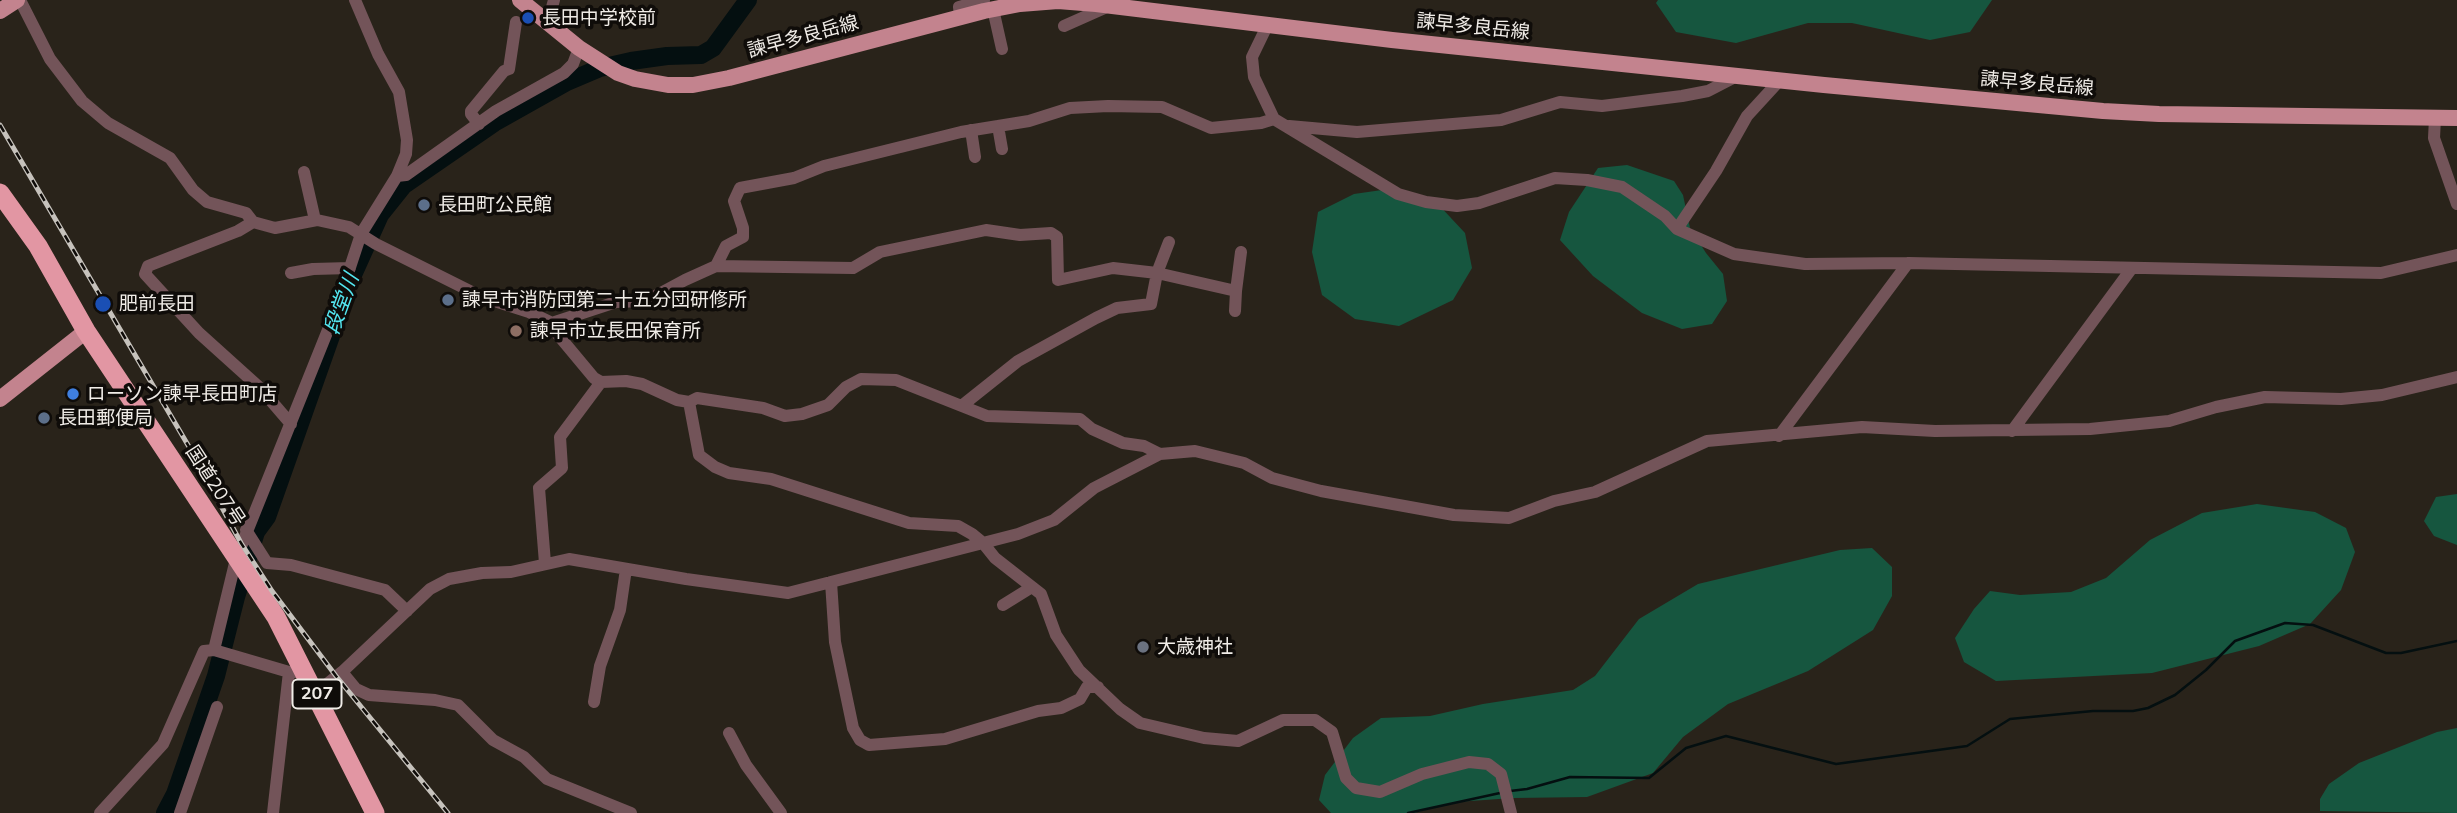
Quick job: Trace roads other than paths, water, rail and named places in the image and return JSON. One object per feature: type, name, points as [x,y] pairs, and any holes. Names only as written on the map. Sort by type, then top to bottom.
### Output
[{"type":"highway","name":"国道207号","points":[[0,193],[38,246],[86,331],[276,617],[297,672],[316,693],[375,813]]},
{"type":"main road","points":[[0,11],[18,0]]},
{"type":"main road","name":"諫早多良岳線","points":[[520,0],[584,52],[618,73],[668,85],[693,85],[729,78],[960,17],[989,5],[1058,1],[1119,4],[1267,26],[1737,76],[2103,111],[2457,118]]},
{"type":"main road","points":[[0,399],[86,331]]},
{"type":"street","points":[[18,0],[50,58],[82,101],[108,123],[170,158],[193,190],[206,202],[246,214],[253,222],[275,228],[315,220],[349,227],[376,244],[482,297],[529,312],[552,323],[616,302],[646,301],[716,266],[853,268],[880,252],[985,230],[1020,235],[1051,233],[1057,237],[1058,280],[1113,268],[1157,273],[1236,291]]},
{"type":"street","points":[[214,650],[246,530],[336,310],[361,234],[397,176],[406,154],[407,140],[399,92],[377,54],[355,0]]},
{"type":"street","points":[[548,22],[554,0]]},
{"type":"street","points":[[1063,26],[1119,4]]},
{"type":"street","points":[[989,5],[1002,49]]},
{"type":"street","points":[[479,124],[471,111],[504,71],[509,69],[516,22]]},
{"type":"street","points":[[1267,26],[1252,57],[1254,77],[1274,119],[1398,194],[1426,202],[1468,205],[1555,178],[1587,180],[1622,187],[1665,216],[1677,229],[1734,254],[1805,264],[1908,263],[2381,273],[2457,255]]},
{"type":"street","points":[[397,176],[406,175],[496,111],[564,73],[584,52]]},
{"type":"street","points":[[1285,126],[1357,132],[1501,120],[1560,102],[1602,106],[1682,96],[1708,91],[1737,76]]},
{"type":"street","points":[[1677,229],[1716,171],[1747,116],[1780,80]]},
{"type":"street","points":[[716,266],[726,246],[743,237],[743,228],[734,201],[740,188],[794,178],[851,159],[971,130],[1029,121],[1070,108],[1162,107],[1211,128],[1261,123],[1274,119]]},
{"type":"street","points":[[2435,118],[2434,138],[2457,204]]},
{"type":"street","points":[[998,126],[1002,149]]},
{"type":"street","points":[[971,130],[975,157]]},
{"type":"street","points":[[304,172],[315,220]]},
{"type":"street","points":[[253,222],[238,231],[148,266],[145,274],[199,333],[260,388],[291,424]]},
{"type":"street","points":[[964,404],[1018,361],[1096,318],[1117,308],[1152,304],[1157,273],[1169,242]]},
{"type":"street","points":[[1235,311],[1241,252]]},
{"type":"street","points":[[1779,436],[1908,263]]},
{"type":"street","points":[[291,273],[313,269],[350,268]]},
{"type":"street","points":[[2012,431],[2132,268]]},
{"type":"street","points":[[552,323],[554,330],[593,378],[601,382],[626,380],[642,384],[677,400],[689,402],[697,398],[763,408],[785,416],[802,414],[828,405],[846,387],[860,379],[896,380],[964,404],[987,416],[1080,419],[1092,429],[1123,443],[1144,446],[1160,454]]},
{"type":"street","points":[[316,693],[342,672],[429,589],[449,579],[482,573],[511,572],[569,559],[788,593],[1018,534],[1054,520],[1094,488],[1160,454],[1195,451],[1244,463],[1272,478],[1321,491],[1454,515],[1508,518],[1554,501],[1595,492],[1707,441],[1862,426],[1935,431],[2090,429],[2169,421],[2216,407],[2265,397],[2340,399],[2382,396],[2457,377]]},
{"type":"street","points":[[545,563],[539,488],[562,468],[560,438],[601,382]]},
{"type":"street","points":[[689,402],[699,455],[715,467],[729,473],[771,479],[909,523],[958,526],[983,543],[995,558],[1041,594],[1056,635],[1079,670],[1120,709],[1140,723],[1204,738],[1238,741],[1283,720],[1315,720],[1332,732],[1346,778],[1356,788],[1380,792],[1422,774],[1469,762],[1488,764],[1501,774],[1511,813]]},
{"type":"street","points":[[246,530],[267,564],[291,565],[385,590],[407,611]]},
{"type":"street","points":[[594,702],[600,666],[620,610],[626,569]]},
{"type":"street","points":[[831,582],[835,642],[853,729],[860,740],[869,745],[945,739],[1038,710],[1061,708],[1080,699],[1087,688],[1098,687]]},
{"type":"street","points":[[1003,605],[1032,587]]},
{"type":"street","points":[[100,813],[163,744],[204,651],[214,650],[297,672],[273,813]]},
{"type":"street","points":[[342,672],[356,689],[369,695],[435,700],[457,705],[494,740],[523,757],[547,779],[631,813]]},
{"type":"street","points":[[180,813],[217,707]]},
{"type":"street","points":[[729,733],[746,765],[781,813]]},
{"type":"waterway","name":"段堂川","points":[[352,277],[380,215],[404,185],[494,123],[567,82],[600,68],[631,61],[701,55],[713,48],[748,0]]},
{"type":"waterway","name":"段堂川","points":[[165,813],[175,794],[216,676],[256,532],[267,517],[331,336]]},
{"type":"waterway","points":[[1510,791],[1570,777],[1649,778],[1686,748],[1726,736],[1836,764],[1967,746],[2010,719],[2148,708],[2175,695],[2206,670],[2235,641],[2285,623],[2313,625],[2386,653],[2401,653],[2457,641]]},
{"type":"waterway","points":[[1408,813],[1500,793]]},
{"type":"railway","points":[[0,125],[195,457],[241,543],[272,591],[336,676],[448,813]]},
{"type":"place","name":"長田中学校前","points":[[528,18]]},
{"type":"place","name":"長田町公民館","points":[[424,205]]},
{"type":"place","name":"諫早市消防団第二十五分団研修所","points":[[448,300]]},
{"type":"place","name":"肥前長田","points":[[103,304]]},
{"type":"place","name":"諫早市立長田保育所","points":[[516,331]]},
{"type":"place","name":"ローソン諫早長田町店","points":[[73,394]]},
{"type":"place","name":"長田郵便局","points":[[44,418]]},
{"type":"place","name":"大歳神社","points":[[1143,647]]}]
